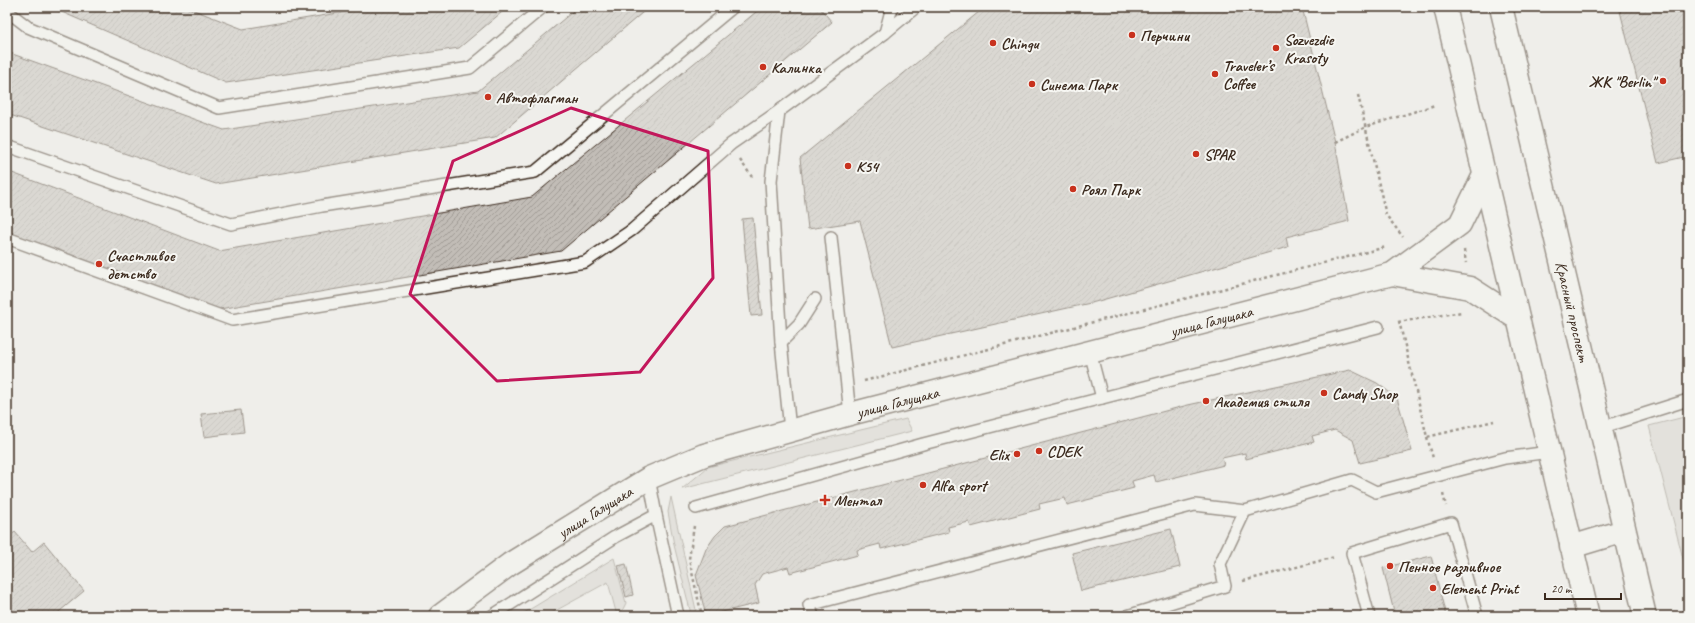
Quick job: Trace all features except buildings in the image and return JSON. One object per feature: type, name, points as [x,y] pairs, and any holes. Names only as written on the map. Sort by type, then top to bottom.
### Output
[{"type":"main road","points":[[1445,7],[1588,616]]},
{"type":"main road","name":"Красный проспект","points":[[1501,7],[1644,616]]},
{"type":"main road","points":[[1392,274],[1460,224],[1484,175]]},
{"type":"main road","points":[[1392,274],[1470,288],[1518,320]]},
{"type":"main road","name":"улица Галущака","points":[[440,616],[510,564],[649,478],[704,455],[850,414],[1392,274]]},
{"type":"main road","points":[[1571,547],[1624,531]]},
{"type":"lane","points":[[7,11],[28,27],[219,108],[470,68],[543,7]]},
{"type":"lane","points":[[7,146],[231,224],[322,206],[535,172],[733,7]]},
{"type":"lane","points":[[885,33],[892,7]]},
{"type":"lane","points":[[7,238],[232,320],[585,262],[632,230],[730,144],[779,111],[885,33],[916,7]]},
{"type":"lane","points":[[779,111],[772,180],[781,342],[790,430]]},
{"type":"lane","points":[[831,236],[850,414]]},
{"type":"lane","points":[[781,342],[799,324],[815,299]]},
{"type":"lane","points":[[696,508],[923,444],[1378,328]]},
{"type":"lane","points":[[1090,352],[1102,398]]},
{"type":"lane","points":[[1600,428],[1688,400]]},
{"type":"lane","points":[[813,616],[809,605],[1195,505],[1245,511],[1352,480],[1376,492],[1505,458],[1549,452]]},
{"type":"lane","points":[[649,478],[678,616]]},
{"type":"lane","points":[[1127,616],[1225,586],[1220,564],[1245,511]]},
{"type":"lane","points":[[496,615],[615,537],[656,515]]},
{"type":"lane","points":[[1369,616],[1352,553],[1451,523],[1477,616]]},
{"type":"path","points":[[1358,95],[1386,214],[1406,242]]},
{"type":"path","points":[[1335,142],[1366,127],[1435,105]]},
{"type":"path","points":[[847,385],[1391,246]]},
{"type":"path","points":[[1463,247],[1466,266]]},
{"type":"path","points":[[1467,311],[1399,321],[1427,437],[1494,421]]},
{"type":"path","points":[[696,508],[689,559],[702,616]]},
{"type":"path","points":[[1225,586],[1325,560]]},
{"type":"path","points":[[1521,616],[1542,612]]},
{"type":"path","points":[[739,616],[753,613],[754,616]]},
{"type":"highlighted area","points":[[571,108],[708,151],[713,278],[640,372],[497,381],[410,294],[453,161]]},
{"type":"shaded area","points":[[1688,416],[1688,578],[1649,426]]},
{"type":"shaded area","points":[[906,419],[912,431],[682,489],[708,467]]},
{"type":"shaded area","points":[[671,497],[696,610],[691,614],[674,545],[668,512]]},
{"type":"shaded area","points":[[614,558],[626,603],[622,611],[616,612],[608,582],[546,616],[522,616],[524,613]]},
{"type":"place","name":"Перчини","points":[[1132,35]]},
{"type":"place","name":"Chingu","points":[[993,43]]},
{"type":"place","name":"Sozvezdie Krasoty","points":[[1276,48]]},
{"type":"place","name":"Калинка","points":[[763,67]]},
{"type":"place","name":"Traveler’s Coffee","points":[[1215,74]]},
{"type":"place","name":"ЖК \"Berlin\"","points":[[1663,81]]},
{"type":"place","name":"Синема Парк","points":[[1032,84]]},
{"type":"place","name":"Автофлагман","points":[[488,97]]},
{"type":"place","name":"SPAR","points":[[1196,154]]},
{"type":"place","name":"К54","points":[[848,166]]},
{"type":"place","name":"Роял Парк","points":[[1073,189]]},
{"type":"place","name":"Счастливое детство","points":[[99,264]]},
{"type":"place","name":"Candy Shop","points":[[1324,393]]},
{"type":"place","name":"Академия стиля","points":[[1206,401]]},
{"type":"place","name":"CDEK","points":[[1039,451]]},
{"type":"place","name":"Elix","points":[[1017,454]]},
{"type":"place","name":"Alfa sport","points":[[923,485]]},
{"type":"place","name":"Ментал","points":[[825,500]]},
{"type":"place","name":"Пенное разливное","points":[[1390,566]]},
{"type":"place","name":"Element Print","points":[[1433,588]]}]
